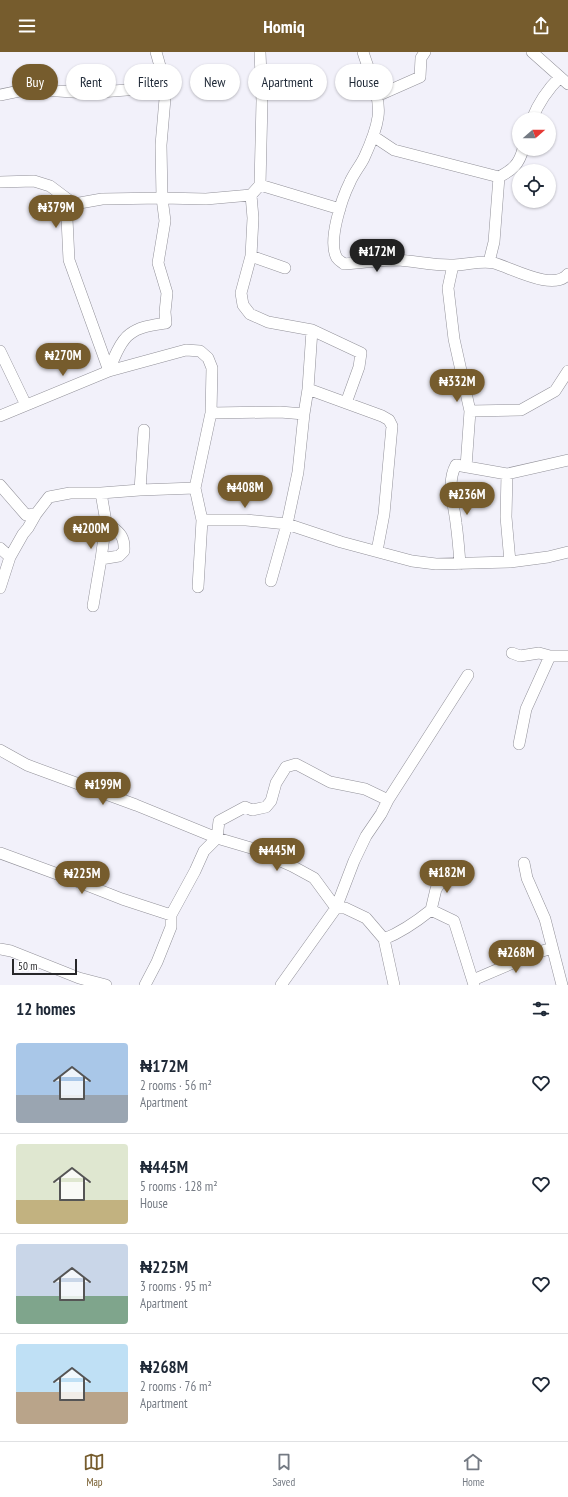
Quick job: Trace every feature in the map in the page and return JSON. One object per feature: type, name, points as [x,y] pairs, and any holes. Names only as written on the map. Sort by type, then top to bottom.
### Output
[{"type":"street","points":[[156,52],[160,64]]},
{"type":"street","points":[[0,182],[34,181],[50,186],[74,204],[102,199],[206,199],[251,196],[260,185],[262,101],[260,52]]},
{"type":"street","points":[[363,52],[367,64]]},
{"type":"street","points":[[393,89],[420,77],[421,58],[425,52]]},
{"type":"street","points":[[532,52],[564,81],[535,112]]},
{"type":"street","points":[[0,95],[29,89],[87,92],[124,90]]},
{"type":"street","points":[[109,371],[116,353],[130,334],[145,327],[166,323],[165,312],[168,293],[158,263],[165,221],[162,198],[161,145],[165,100]]},
{"type":"street","points":[[377,100],[378,116],[373,136],[363,159],[350,181],[340,208],[334,239],[338,259],[344,264],[396,260],[453,265],[489,262],[533,278],[559,281],[565,278],[568,274]]},
{"type":"street","points":[[373,136],[394,150],[498,177],[512,170],[520,156]]},
{"type":"street","points":[[489,262],[494,242],[498,177]]},
{"type":"street","points":[[260,185],[340,208]]},
{"type":"street","points":[[251,196],[254,218],[251,256],[240,293],[243,305],[250,314],[268,322],[312,330],[361,353],[359,367],[346,403]]},
{"type":"street","points":[[66,198],[68,260],[109,371]]},
{"type":"street","points":[[251,256],[285,268]]},
{"type":"street","points":[[453,265],[448,288],[454,339],[470,411],[466,467]]},
{"type":"street","points":[[271,581],[287,524],[298,472],[308,389],[312,330]]},
{"type":"street","points":[[0,416],[109,371],[186,350],[200,351],[208,358],[212,368],[211,413],[194,488],[202,520],[198,587]]},
{"type":"street","points":[[0,351],[26,404]]},
{"type":"street","points":[[470,411],[521,410],[554,391],[568,371]]},
{"type":"street","points":[[308,389],[382,416],[389,420],[392,426],[384,514],[377,551]]},
{"type":"street","points":[[211,413],[280,412],[304,414]]},
{"type":"street","points":[[140,490],[144,430]]},
{"type":"street","points":[[460,564],[457,525],[450,485],[452,473],[456,465],[507,474],[568,460]]},
{"type":"street","points":[[507,474],[506,517],[510,562]]},
{"type":"street","points":[[0,485],[26,515],[36,514]]},
{"type":"street","points":[[0,588],[10,557],[36,514],[49,497],[70,492],[101,493],[194,488]]},
{"type":"street","points":[[93,606],[106,522],[101,493]]},
{"type":"street","points":[[202,520],[246,520],[287,524],[341,542],[412,561],[436,564],[510,562],[548,557],[568,552]]},
{"type":"street","points":[[101,559],[119,556],[124,551],[124,542],[121,534],[106,522]]},
{"type":"street","points":[[0,548],[10,557]]},
{"type":"street","points":[[512,653],[520,656],[539,653],[550,656],[568,656]]},
{"type":"street","points":[[519,744],[526,709],[550,656]]},
{"type":"street","points":[[281,985],[336,908],[354,861],[366,836],[468,675]]},
{"type":"street","points":[[0,763],[1,751],[27,765],[136,805],[217,838],[251,848],[314,878],[336,908]]},
{"type":"street","points":[[145,985],[157,962],[171,927],[171,914],[195,871],[204,851],[217,838],[219,821],[245,807],[252,810],[266,807],[271,802],[276,783],[286,767],[296,764],[330,782],[365,790],[388,800]]},
{"type":"street","points":[[0,853],[71,878],[122,899],[171,914]]},
{"type":"street","points":[[524,863],[527,878],[545,919],[562,985]]},
{"type":"street","points":[[384,939],[398,934],[431,910],[436,889],[449,871]]},
{"type":"street","points":[[336,908],[345,908],[366,918],[384,939],[394,985]]},
{"type":"street","points":[[431,910],[454,921],[473,983],[536,953],[552,948]]},
{"type":"street","points":[[0,949],[11,952],[78,981],[106,985]]}]
